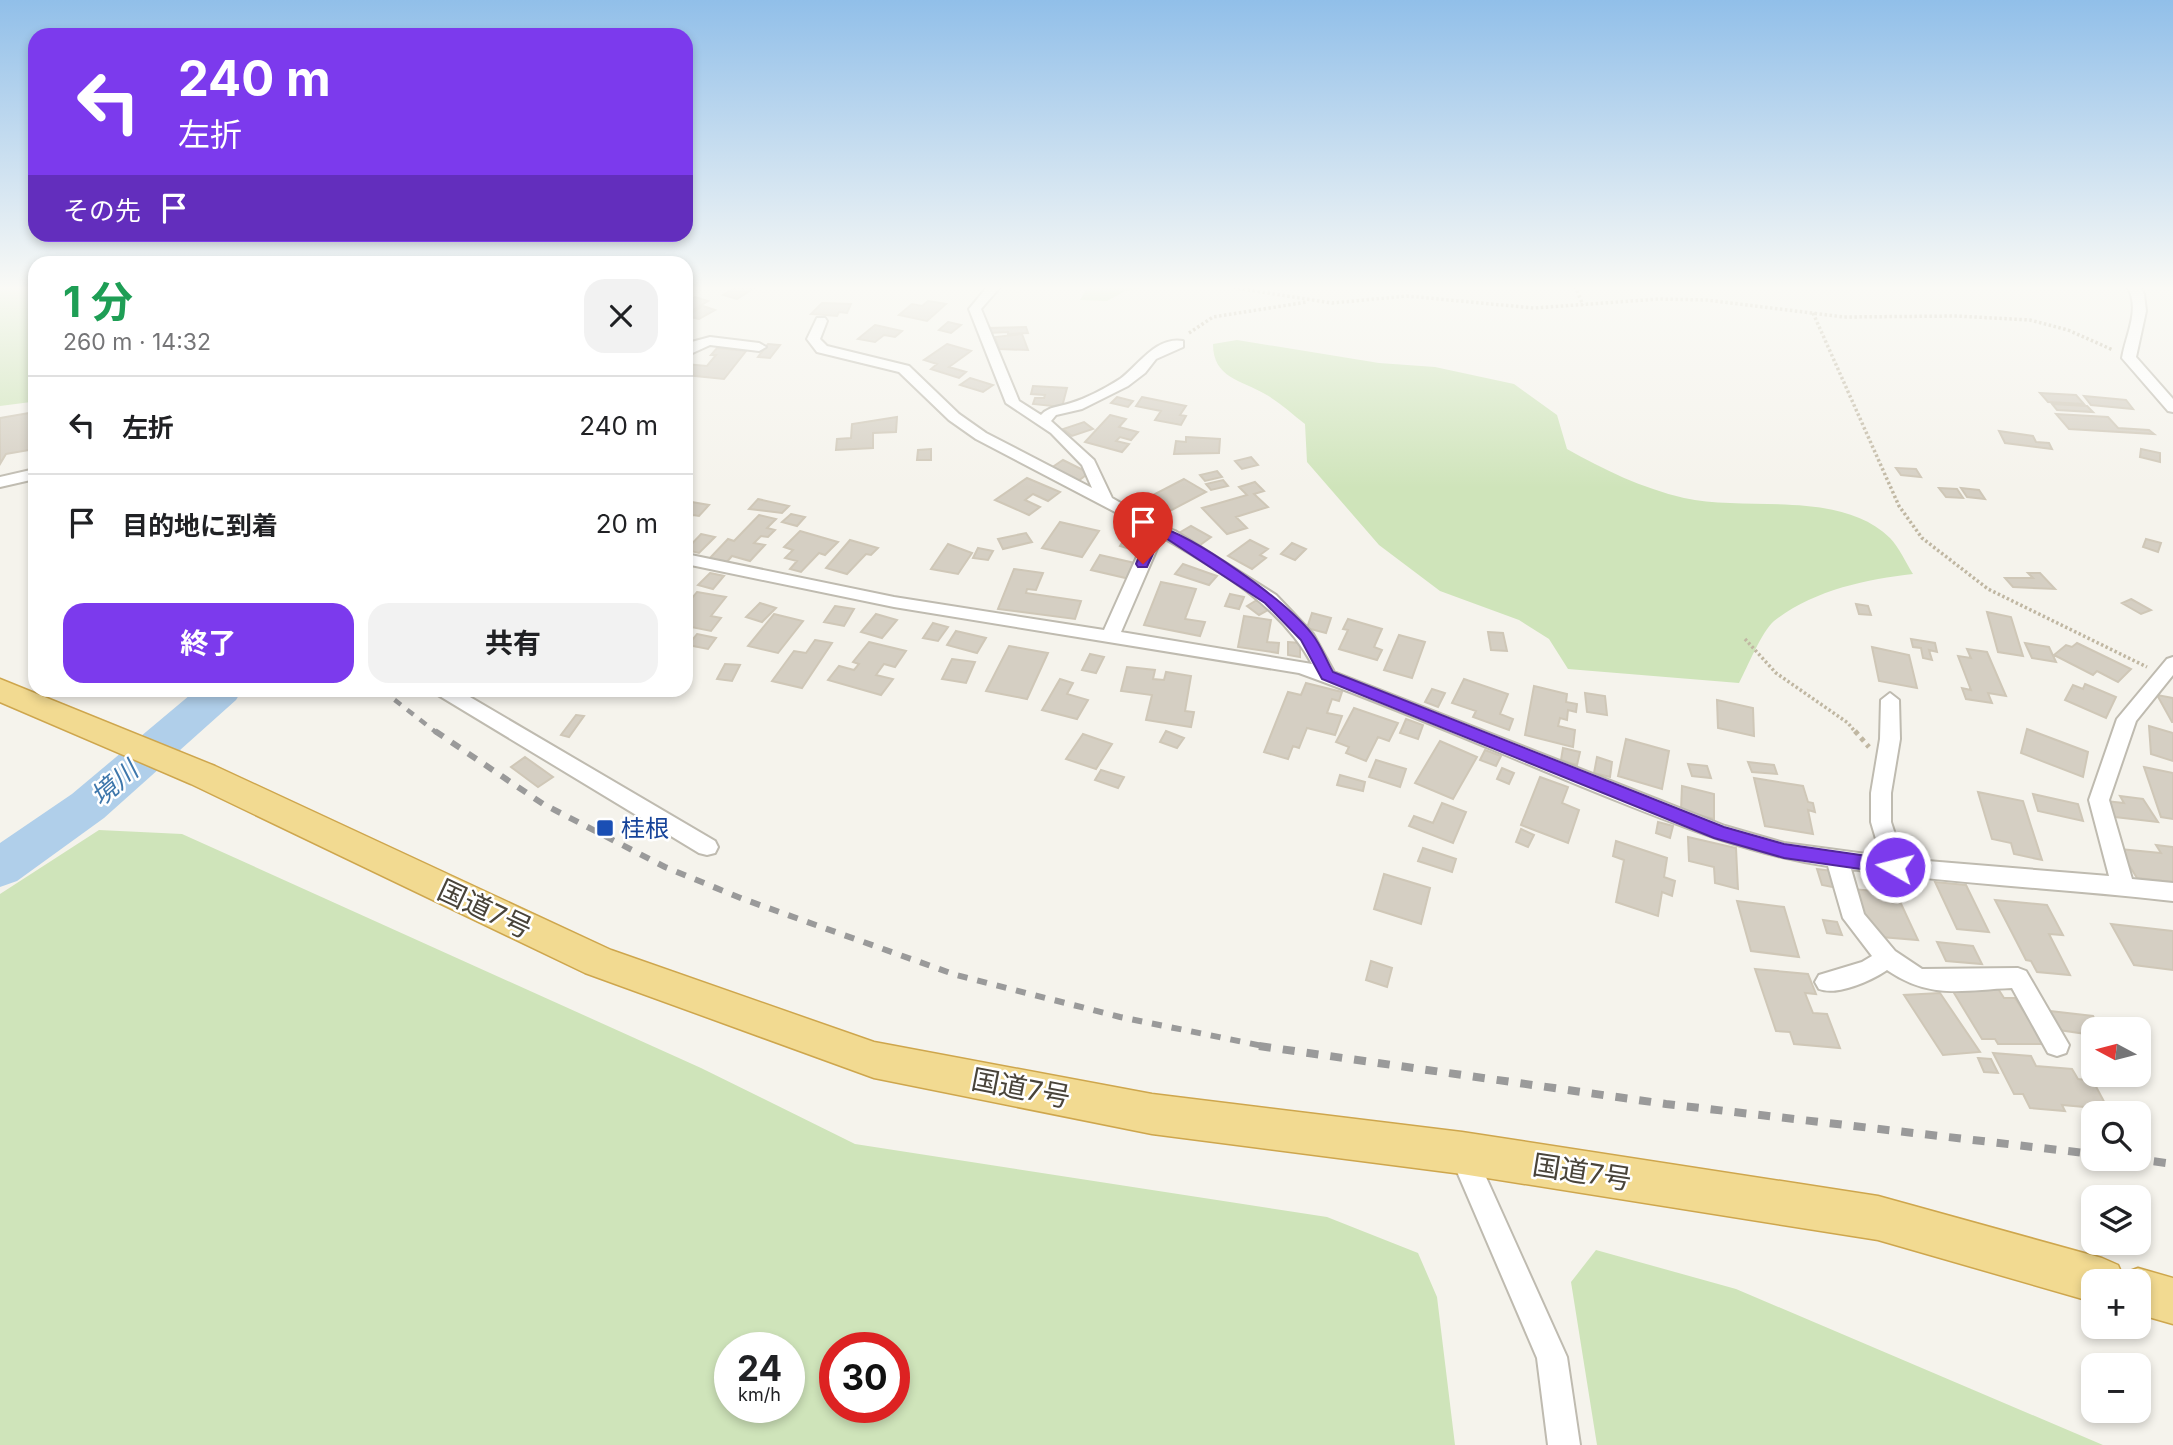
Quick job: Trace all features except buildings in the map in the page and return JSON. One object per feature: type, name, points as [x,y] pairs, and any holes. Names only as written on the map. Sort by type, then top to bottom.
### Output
[{"type":"highway","name":"国道7号","points":[[0,690],[203,775],[598,962],[874,1060],[1152,1114],[1462,1153],[1878,1218],[2081,1275]]},
{"type":"highway","points":[[2151,1295],[2173,1301]]},
{"type":"street","points":[[840,353],[904,369],[954,417],[981,436],[1148,523],[1154,529],[1169,534],[1270,599],[1307,638],[1327,675]]},
{"type":"street","points":[[992,353],[1013,403],[1043,422],[1089,463],[1105,500]]},
{"type":"street","points":[[1043,422],[1051,412],[1077,406],[1123,383],[1157,353]]},
{"type":"street","points":[[2130,353],[2129,358],[2173,408]]},
{"type":"street","points":[[0,482],[28,476]]},
{"type":"street","points":[[1110,638],[1153,539],[1154,529]]},
{"type":"street","points":[[693,560],[894,602],[1302,667],[1720,833],[1784,851],[1895,867],[2173,892]]},
{"type":"street","points":[[2123,887],[2099,800],[2127,719],[2168,669]]},
{"type":"street","points":[[457,697],[707,847]]},
{"type":"street","points":[[1890,700],[1890,739],[1881,793],[1881,822],[1895,867]]},
{"type":"street","points":[[1837,859],[1854,918],[1887,958],[1917,978],[1936,981],[2018,978],[2057,1045]]},
{"type":"street","points":[[1827,982],[1868,970],[1887,958]]},
{"type":"street","points":[[1462,1153],[1552,1357],[1564,1445]]},
{"type":"path","points":[[1831,353],[1899,506],[1922,538],[1988,589],[2168,669]]},
{"type":"path","points":[[2119,353],[2129,358]]},
{"type":"path","points":[[1745,639],[1776,673],[1848,723],[1886,766]]},
{"type":"green space","points":[[0,353],[28,353],[28,402],[0,406]]},
{"type":"green space","points":[[1320,353],[1379,363],[1435,367],[1514,384],[1557,415],[1567,449],[1609,471],[1638,484],[1684,498],[1709,502],[1792,505],[1846,513],[1869,523],[1890,538],[1913,574],[1840,588],[1789,611],[1769,626],[1739,683],[1568,669],[1549,639],[1519,620],[1440,591],[1379,545],[1307,462],[1305,424],[1270,397],[1223,371],[1214,355]]},
{"type":"green space","points":[[99,830],[182,834],[701,1068],[855,1144],[1327,1217],[1418,1253],[1437,1297],[1455,1445],[0,1445],[0,894]]},
{"type":"green space","points":[[1596,1250],[1736,1289],[2103,1445],[1597,1445],[1571,1282]]},
{"type":"waterway","name":"境川","points":[[0,868],[88,806],[214,697]]},
{"type":"railway","points":[[391,697],[437,733]]},
{"type":"railway","points":[[435,731],[543,804],[665,867],[743,899],[956,975],[1120,1017],[1268,1047]]},
{"type":"railway","points":[[1259,1046],[1666,1104],[2081,1153]]},
{"type":"railway","points":[[2151,1161],[2173,1164]]},
{"type":"place","name":"桂根","points":[[605,828]]},
{"type":"route","points":[[1143,564],[1156,532],[1154,529],[1169,534],[1270,599],[1307,638],[1327,675],[1485,741],[1720,833],[1784,851],[1895,867]]}]
